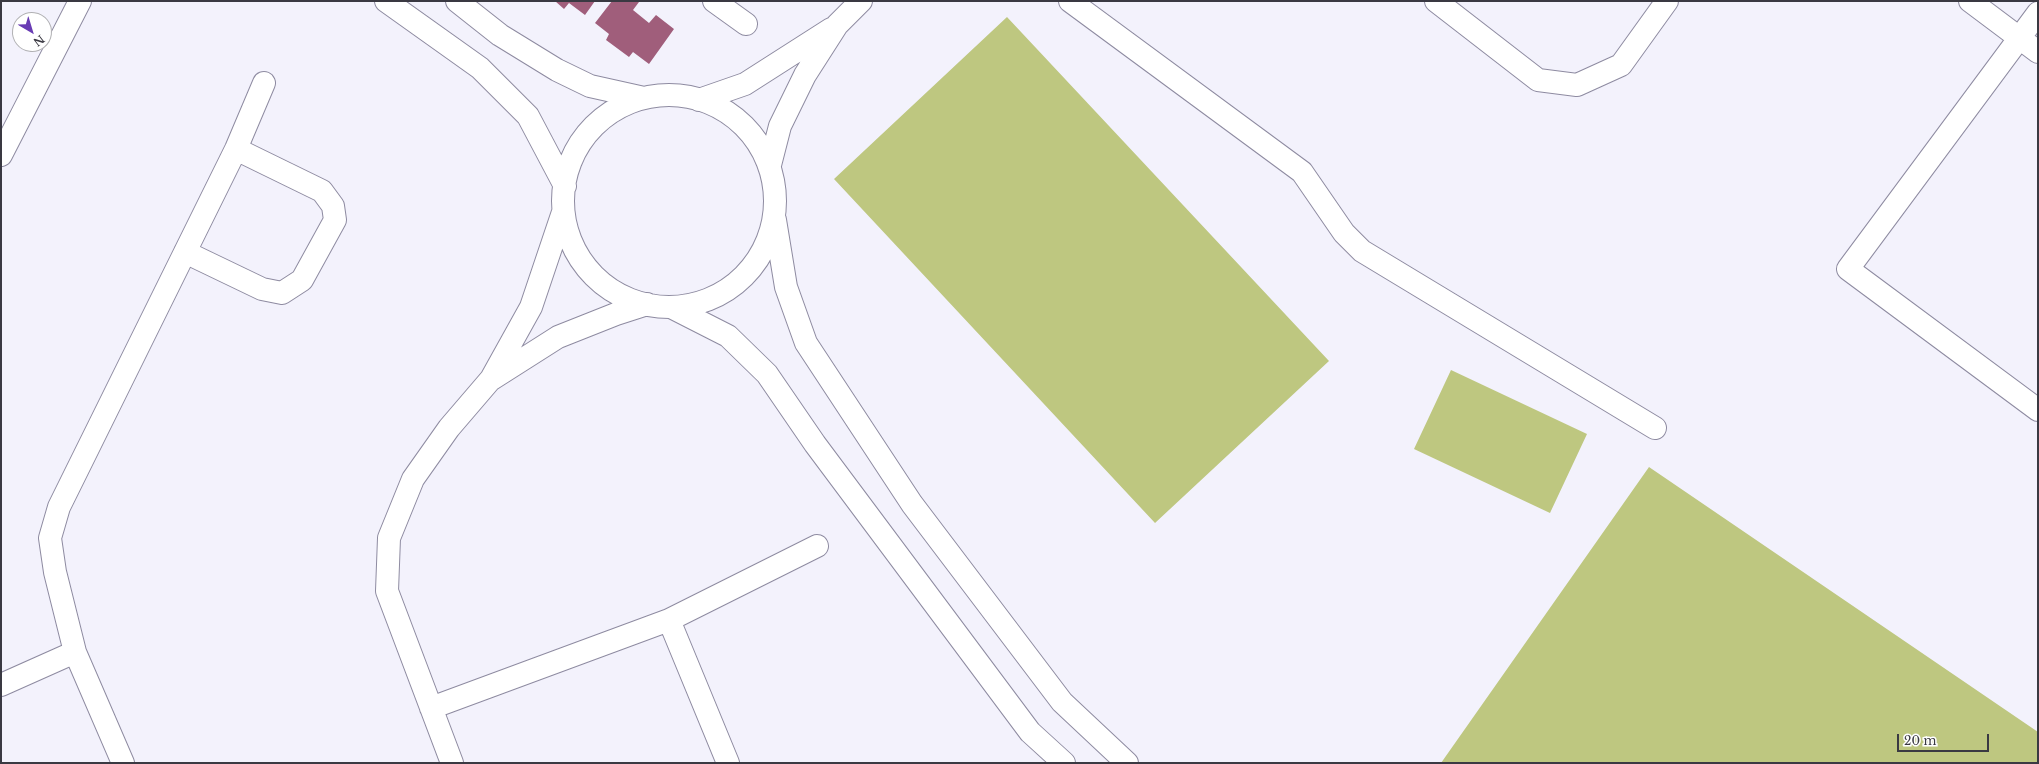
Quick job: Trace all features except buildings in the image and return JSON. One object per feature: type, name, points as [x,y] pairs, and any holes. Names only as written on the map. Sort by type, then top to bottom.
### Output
[{"type":"street","points":[[1,155],[80,1]]},
{"type":"street","points":[[386,1],[480,68],[528,116],[564,186]]},
{"type":"street","points":[[457,1],[500,35],[556,70],[590,86],[645,98]]},
{"type":"street","points":[[714,1],[746,24]]},
{"type":"street","points":[[699,100],[745,84],[837,25],[861,1]]},
{"type":"street","points":[[1070,1],[1302,172],[1344,233],[1362,251],[1655,428]]},
{"type":"street","points":[[1436,1],[1538,80],[1577,85],[1621,64],[1667,1]]},
{"type":"street","points":[[1970,1],[2038,52]]},
{"type":"street","points":[[2038,13],[1848,269],[2038,410]]},
{"type":"street","points":[[837,25],[805,75],[780,126],[770,165],[775,214],[786,287],[806,344],[912,504],[1062,702],[1127,763]]},
{"type":"street","points":[[123,763],[75,652],[56,572],[50,538],[59,507],[236,149],[264,83]]},
{"type":"street","points":[[452,763],[387,591],[389,538],[413,479],[449,428],[491,379],[531,307],[562,212],[565,175],[581,142],[593,126],[623,105],[659,95],[678,94],[714,104],[752,133],[770,165]]},
{"type":"street","points":[[185,252],[262,289],[282,293],[302,280],[335,220],[333,206],[322,191],[236,149]]},
{"type":"street","points":[[562,212],[574,252],[598,281],[636,303],[673,308],[728,336],[767,374],[815,444],[1030,732],[1064,763]]},
{"type":"street","points":[[673,308],[703,302],[735,284],[764,250],[775,214]]},
{"type":"street","points":[[491,379],[558,337],[616,314],[647,304]]},
{"type":"street","points":[[431,708],[669,620],[818,546]]},
{"type":"street","points":[[669,620],[728,763]]},
{"type":"street","points":[[1,684],[75,652]]},
{"type":"green space","points":[[1007,17],[1329,361],[1155,523],[834,179]]},
{"type":"green space","points":[[1451,370],[1587,434],[1550,513],[1414,449]]},
{"type":"green space","points":[[1649,467],[2038,732],[2038,763],[1441,763]]}]
